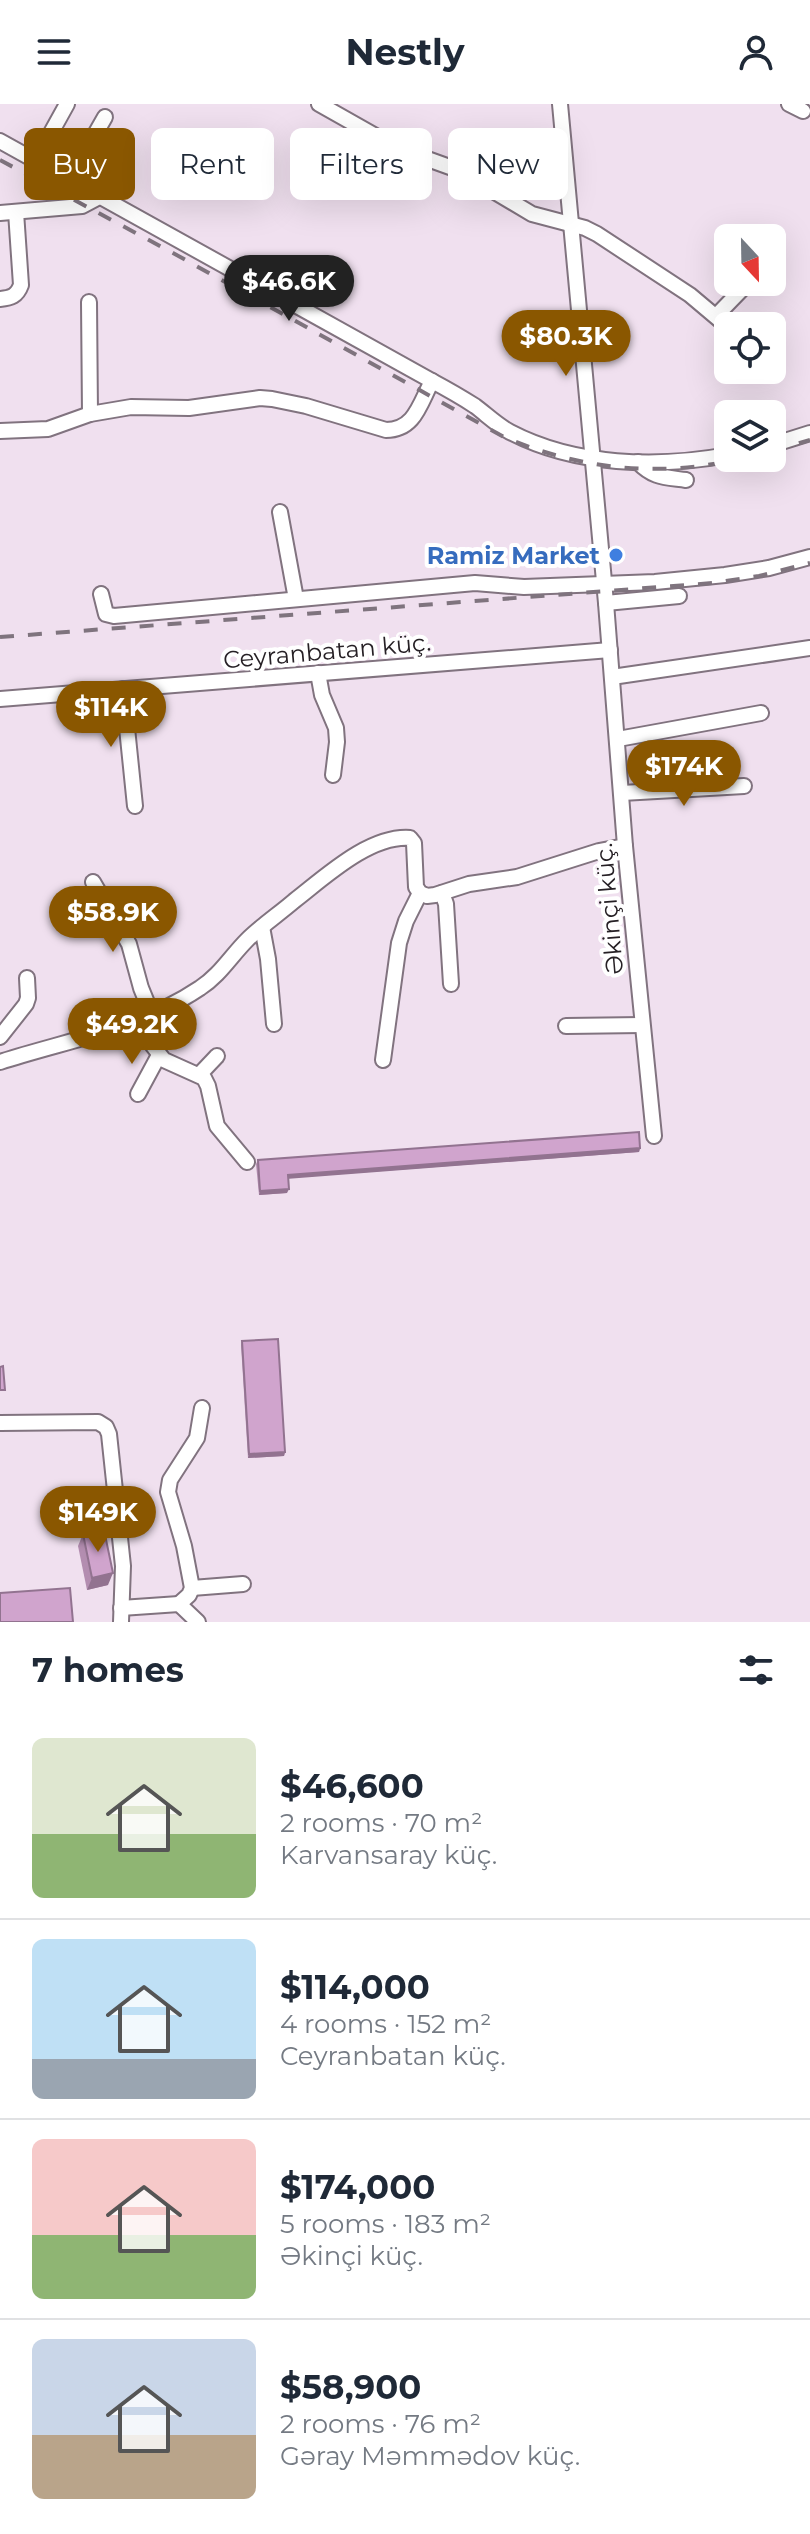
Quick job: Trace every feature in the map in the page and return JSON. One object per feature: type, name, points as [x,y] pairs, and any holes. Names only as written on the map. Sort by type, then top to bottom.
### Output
[{"type":"street","points":[[54,128],[67,104]]},
{"type":"street","points":[[319,104],[397,148],[458,170],[532,214],[597,234],[714,315]]},
{"type":"street","name":"Əkinçi küç.","points":[[560,104],[625,846],[654,1136]]},
{"type":"street","points":[[789,104],[803,111]]},
{"type":"street","points":[[99,128],[105,117]]},
{"type":"street","points":[[0,141],[24,154]]},
{"type":"street","points":[[0,213],[82,206],[93,200]]},
{"type":"street","points":[[104,200],[432,381],[509,431],[552,449],[592,458],[674,462],[714,457]]},
{"type":"street","points":[[0,299],[13,297],[21,285],[16,212]]},
{"type":"street","points":[[720,312],[735,296]]},
{"type":"street","points":[[89,302],[90,414]]},
{"type":"street","points":[[0,431],[48,429],[90,414],[131,407],[189,408],[272,399],[395,430],[410,422],[432,381]]},
{"type":"street","points":[[786,441],[810,433]]},
{"type":"street","points":[[638,462],[654,475],[686,480]]},
{"type":"street","points":[[280,512],[296,599]]},
{"type":"street","points":[[101,594],[109,616],[475,583],[524,587],[604,586],[725,575],[810,557]]},
{"type":"street","points":[[606,603],[679,596]]},
{"type":"street","points":[[612,677],[810,648]]},
{"type":"street","name":"Ceyranbatan küç.","points":[[0,699],[610,650]]},
{"type":"street","points":[[318,673],[322,695],[336,728],[333,775]]},
{"type":"street","points":[[123,689],[135,806]]},
{"type":"street","points":[[618,739],[761,713]]},
{"type":"street","points":[[622,793],[744,786]]},
{"type":"street","points":[[1,1058],[146,1017],[203,987],[262,927],[336,868],[388,839],[410,838],[414,843],[416,887],[427,896],[469,884],[517,877],[625,846]]},
{"type":"street","points":[[93,882],[129,944],[146,1017],[159,1055],[199,1075],[208,1086],[217,1126],[247,1162]]},
{"type":"street","points":[[383,1060],[399,943],[420,893]]},
{"type":"street","points":[[442,893],[446,904],[451,984]]},
{"type":"street","points":[[262,927],[274,1024]]},
{"type":"street","points":[[0,1037],[26,1004],[27,978]]},
{"type":"street","points":[[566,1026],[642,1025]]},
{"type":"street","points":[[138,1094],[159,1055]]},
{"type":"street","points":[[199,1075],[217,1056]]},
{"type":"street","points":[[0,1423],[98,1422],[106,1427],[123,1566],[121,1615],[179,1604],[192,1588],[184,1546],[168,1492],[170,1480],[197,1438],[202,1408]]},
{"type":"street","points":[[192,1588],[243,1584]]},
{"type":"street","points":[[179,1604],[198,1622]]},
{"type":"building","points":[[639,1132],[640,1148],[288,1175],[289,1189],[260,1191],[258,1160]]},
{"type":"building","points":[[278,1339],[285,1452],[249,1454],[242,1341]]},
{"type":"building","points":[[3,1366],[5,1390],[0,1390],[0,1367]]},
{"type":"building","points":[[104,1530],[113,1573],[92,1578],[83,1534]]},
{"type":"building","points":[[70,1588],[73,1622],[0,1622],[0,1593]]},
{"type":"railway","points":[[0,160],[504,437],[562,457],[622,467],[682,468],[714,464]]},
{"type":"railway","points":[[786,447],[810,440]]},
{"type":"railway","points":[[0,637],[713,583],[759,576],[810,563]]},
{"type":"place","name":"Ramiz Market","points":[[616,555]]}]
